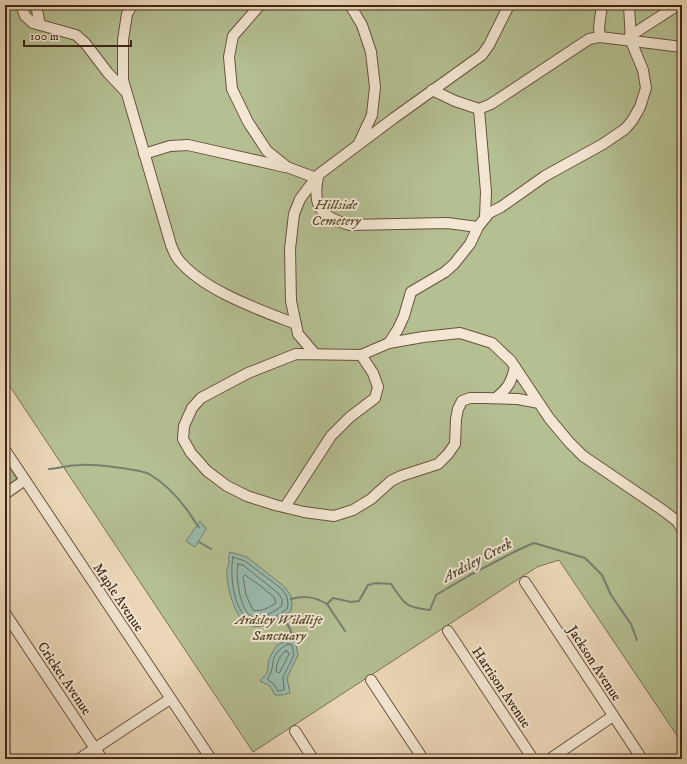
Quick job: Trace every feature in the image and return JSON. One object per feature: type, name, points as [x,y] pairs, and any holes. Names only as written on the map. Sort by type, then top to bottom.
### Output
[{"type":"street","points":[[21,5],[25,16],[33,23],[76,35],[85,43],[108,73],[126,92]]},
{"type":"street","points":[[36,5],[40,25]]},
{"type":"street","points":[[132,5],[127,14],[123,40],[122,80],[171,245],[177,258],[186,267],[208,283],[242,302],[296,324]]},
{"type":"street","points":[[260,5],[233,36],[229,57],[232,89],[248,122],[267,151],[287,167]]},
{"type":"street","points":[[350,5],[362,25],[371,52],[375,87],[372,115],[358,145]]},
{"type":"street","points":[[315,354],[298,334],[291,301],[290,249],[294,214],[300,199],[317,177],[432,90],[482,55],[489,45],[509,5]]},
{"type":"street","points":[[600,37],[599,27],[602,5]]},
{"type":"street","points":[[389,343],[404,316],[411,292],[445,272],[454,264],[470,244],[478,227],[489,213],[501,207],[545,176],[603,144],[625,129],[632,121],[640,107],[646,88],[643,70],[630,38],[630,5]]},
{"type":"street","points":[[630,38],[678,5]]},
{"type":"street","points":[[432,90],[455,101],[479,109],[491,104],[589,40],[600,37],[630,38],[682,47]]},
{"type":"street","points":[[479,109],[486,192],[485,218]]},
{"type":"street","points":[[144,154],[170,146],[188,145],[287,167],[317,177]]},
{"type":"street","points":[[317,177],[315,192],[318,207],[326,215],[336,221],[350,225],[446,223],[478,227]]},
{"type":"street","points":[[539,403],[518,399],[496,398],[470,398],[462,401],[458,409],[456,419],[455,444],[438,464],[422,468],[391,481],[371,499],[353,510],[334,516],[304,512],[285,507],[247,496],[227,486],[207,471],[191,453],[183,440],[184,426],[192,408],[201,398],[248,373],[296,354],[361,355],[389,343],[460,333],[492,343],[511,361],[539,403],[568,442],[584,456],[664,511],[677,521],[682,529]]},
{"type":"street","points":[[285,507],[331,436],[350,417],[375,398],[378,387],[373,373],[361,355]]},
{"type":"street","points":[[496,398],[512,381],[515,367]]},
{"type":"street","name":"Maple Avenue","points":[[5,450],[211,759]]},
{"type":"street","points":[[5,494],[25,480]]},
{"type":"street","name":"Jackson Avenue","points":[[525,582],[642,759]]},
{"type":"street","name":"Cricket Avenue","points":[[5,613],[102,759]]},
{"type":"street","name":"Harrison Avenue","points":[[448,631],[533,759]]},
{"type":"street","points":[[371,680],[423,759]]},
{"type":"street","points":[[79,759],[170,699]]},
{"type":"street","points":[[550,759],[613,716]]},
{"type":"street","points":[[295,731],[313,759]]},
{"type":"green space","points":[[5,5],[682,5],[682,743],[559,560],[537,567],[253,752],[5,379]]},
{"type":"green space","points":[[5,460],[17,479],[5,487]]},
{"type":"water","points":[[200,521],[206,529],[195,547],[186,541]]},
{"type":"water","points":[[230,552],[247,557],[285,587],[291,596],[291,611],[265,625],[254,626],[249,625],[244,621],[235,608],[228,584],[227,570]]},
{"type":"water","points":[[287,640],[295,640],[298,655],[287,678],[290,693],[275,695],[270,686],[260,681],[267,673],[269,659],[276,646]]},
{"type":"waterway","name":"Ardsley Creek","points":[[49,469],[76,465],[94,465],[144,472],[164,484],[176,496],[199,527]]},
{"type":"waterway","points":[[199,542],[211,549]]},
{"type":"waterway","name":"Ardsley Creek","points":[[291,599],[310,597],[327,604],[333,598],[351,602],[359,601],[368,585],[376,583],[391,584],[406,604],[415,608],[430,610],[436,595],[470,575],[534,543],[585,558],[602,575],[611,595],[631,624],[637,640]]},
{"type":"waterway","points":[[327,604],[345,631]]},
{"type":"waterway","points":[[283,616],[291,631],[291,640]]},
{"type":"park label","name":"Hillside Cemetery","points":[[336,212]]},
{"type":"park label","name":"Ardsley Wildlife Sanctuary","points":[[279,628]]}]
